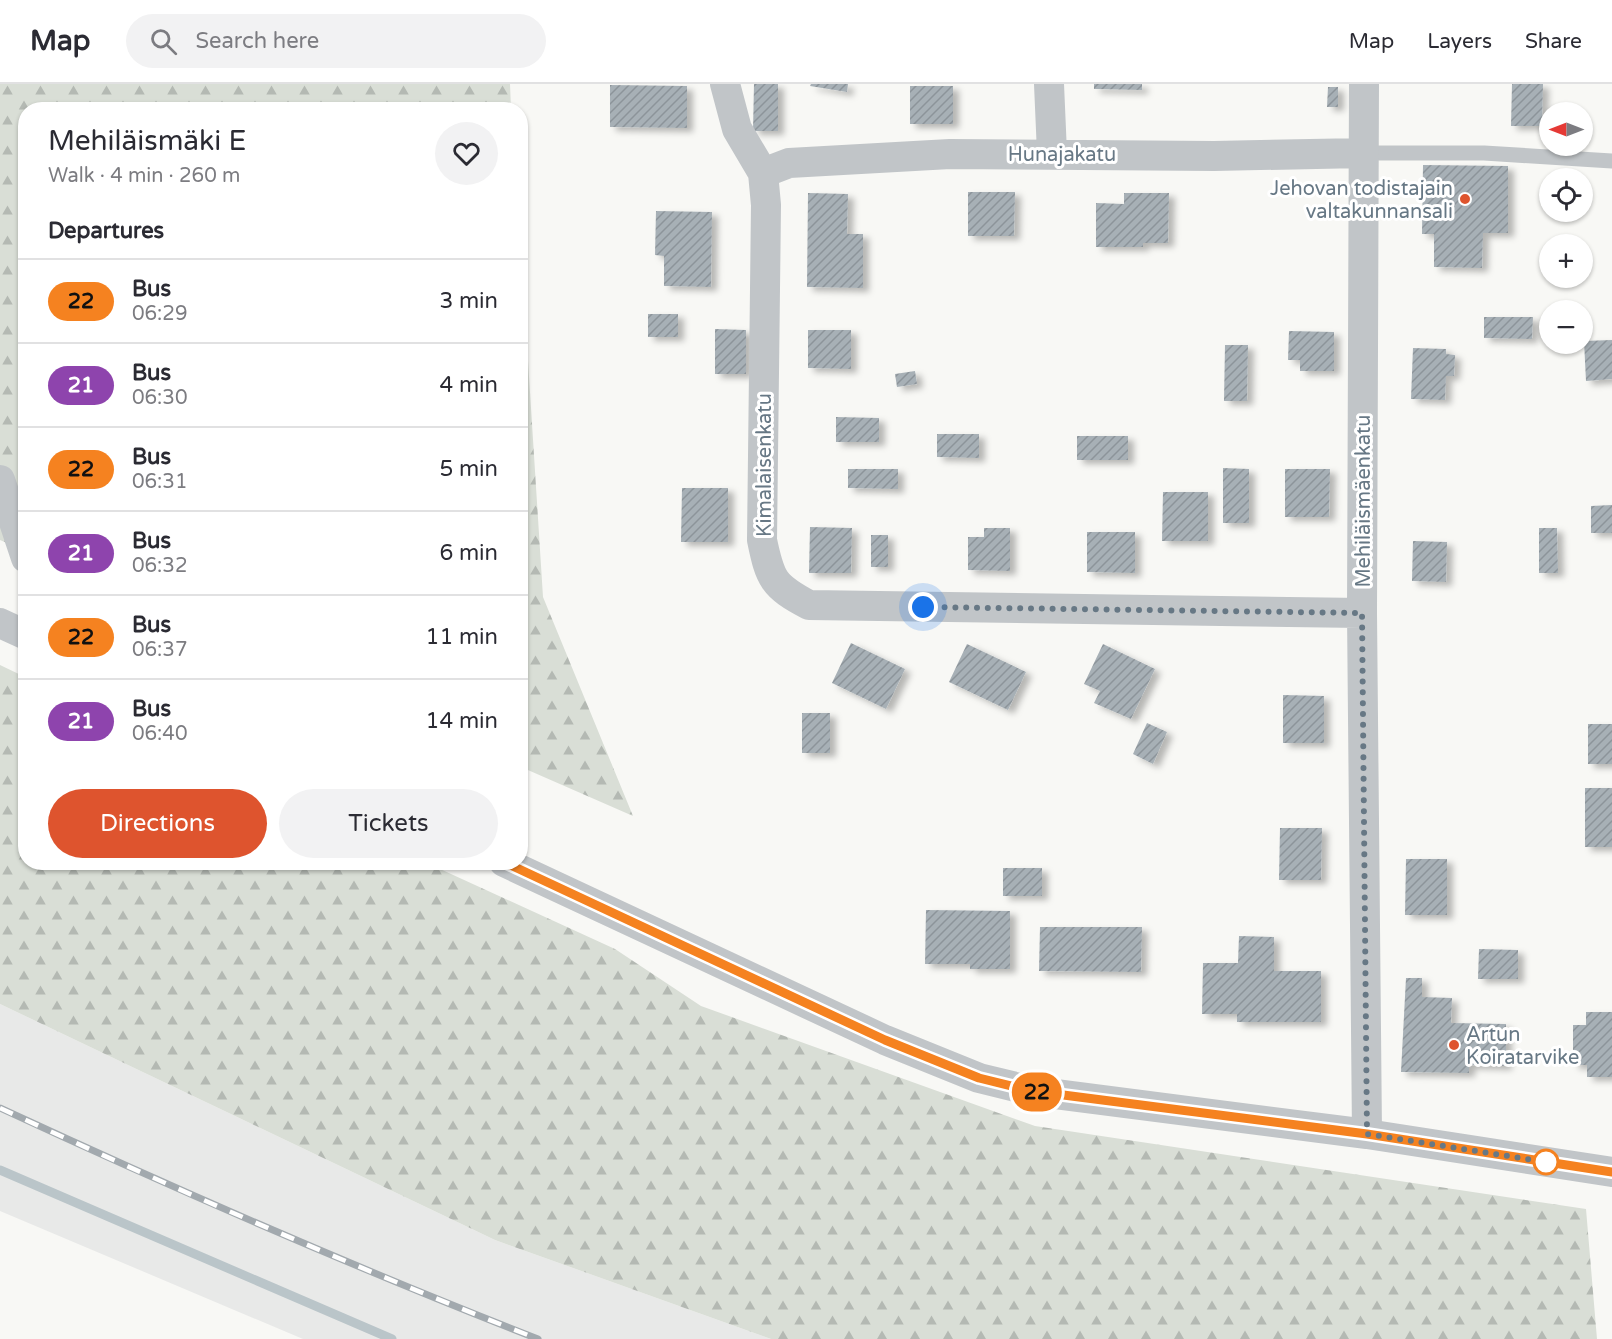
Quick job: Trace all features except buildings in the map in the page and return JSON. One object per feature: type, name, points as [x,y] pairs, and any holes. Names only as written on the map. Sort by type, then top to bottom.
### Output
[{"type":"street","name":"Kimalaisenkatu","points":[[725,84],[737,129],[763,173],[766,205],[762,540],[769,571],[783,591],[809,605],[1362,613]]},
{"type":"street","points":[[1049,84],[1052,153]]},
{"type":"street","name":"Mehiläismäenkatu","points":[[1364,84],[1362,613],[1367,1134]]},
{"type":"street","name":"Hunajakatu","points":[[763,173],[789,163],[832,159],[1052,153],[1214,156],[1363,153]]},
{"type":"street","points":[[0,480],[18,534]]},
{"type":"street","points":[[0,623],[18,631]]},
{"type":"street","points":[[521,870],[885,1040],[979,1078],[1032,1091],[1367,1134],[1612,1172]]},
{"type":"lane","points":[[1363,153],[1484,153],[1612,161]]},
{"type":"shaded area","points":[[0,1004],[495,1240],[771,1339],[303,1339],[0,1211]]},
{"type":"green space","points":[[0,84],[510,84],[511,102],[18,102],[18,548],[0,540]]},
{"type":"green space","points":[[528,360],[543,597],[633,816],[528,770]]},
{"type":"green space","points":[[0,665],[18,674],[18,870],[442,870],[615,949],[701,1006],[1035,1126],[1586,1209],[1597,1339],[771,1339],[495,1240],[0,1004]]},
{"type":"waterway","points":[[0,1170],[392,1339]]},
{"type":"railway","points":[[0,1108],[267,1228],[538,1339]]},
{"type":"bus line","name":"22","points":[[521,870],[885,1040],[979,1078],[1032,1091],[1367,1134],[1612,1172]]},
{"type":"place","name":"Jehovan todistajain valtakunnansali","points":[[1465,199]]},
{"type":"place","name":"Artun Koiratarvike","points":[[1454,1045]]},
{"type":"route","points":[[923,607],[1362,613],[1367,1134],[1546,1162]]}]
